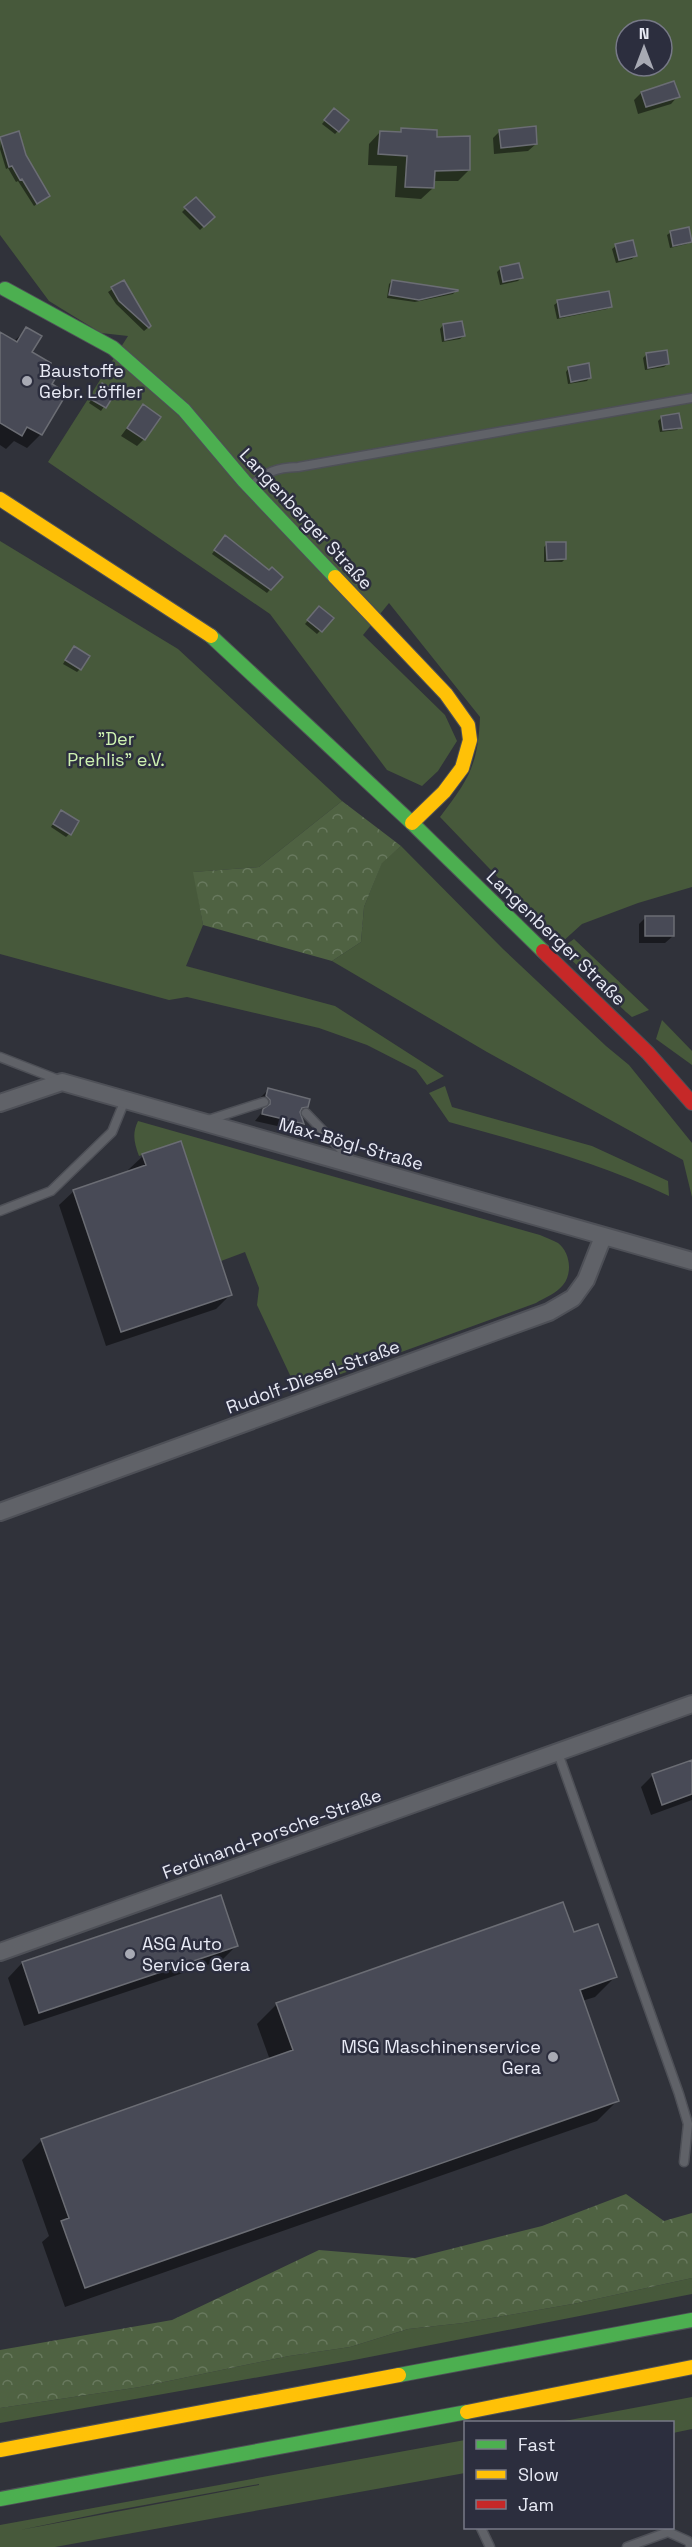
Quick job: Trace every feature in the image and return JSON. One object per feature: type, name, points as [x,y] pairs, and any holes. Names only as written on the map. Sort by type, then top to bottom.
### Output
[{"type":"main road","name":"Langenberger Straße","points":[[3,288],[113,348],[184,410],[250,488],[446,694],[468,724],[468,757],[451,785],[412,823]]},
{"type":"main road","name":"Langenberger Straße","points":[[0,499],[218,641],[412,823],[648,1053],[692,1103]]},
{"type":"main road","name":"Langenberger Straße","points":[[648,1053],[686,1074]]},
{"type":"main road","points":[[0,2450],[692,2320]]},
{"type":"main road","points":[[0,2499],[389,2428],[692,2367]]},
{"type":"street","name":"Max-Bögl-Straße","points":[[62,1082],[692,1261]]},
{"type":"street","points":[[0,1103],[62,1082]]},
{"type":"street","name":"Rudolf-Diesel-Straße","points":[[0,1512],[549,1312],[573,1298],[586,1280],[603,1237]]},
{"type":"street","name":"Ferdinand-Porsche-Straße","points":[[0,1952],[692,1704]]},
{"type":"lane","points":[[250,488],[266,473],[281,468],[298,467],[692,398]]},
{"type":"lane","points":[[0,1057],[62,1082]]},
{"type":"lane","points":[[0,1211],[51,1191],[112,1132],[125,1100]]},
{"type":"lane","points":[[205,1121],[264,1102]]},
{"type":"lane","points":[[306,1113],[356,1166]]},
{"type":"lane","points":[[558,1753],[682,2104],[688,2124],[684,2162]]},
{"type":"lane","points":[[481,2529],[490,2547]]},
{"type":"lane","points":[[627,2547],[668,2532],[688,2541],[691,2547]]},
{"type":"green space","points":[[0,0],[692,0],[692,887],[638,903],[582,924],[561,943],[440,817],[470,771],[477,748],[480,717],[389,603],[363,635],[445,715],[457,741],[438,771],[422,786],[387,770],[270,614],[48,462],[128,336],[101,333],[49,301],[0,235]]},
{"type":"green space","name":"\"Der Prehlis\" e.V.","points":[[0,541],[178,649],[342,801],[259,867],[194,872],[203,925],[186,966],[335,1006],[444,1076],[427,1085],[416,1070],[367,1045],[319,1028],[187,997],[169,1000],[0,954]]},
{"type":"green space","points":[[342,801],[401,846],[382,863],[364,907],[361,942],[332,961],[203,925],[193,872],[259,867]]},
{"type":"green space","points":[[401,846],[503,949],[629,1065],[692,1143],[692,1197],[683,1160],[487,1052],[332,961],[361,942],[364,907],[382,862]]},
{"type":"green space","points":[[574,939],[649,1010],[632,1017],[626,1012],[560,949]]},
{"type":"green space","points":[[662,1020],[692,1051],[692,1065],[656,1039]]},
{"type":"green space","points":[[445,1086],[452,1107],[592,1146],[668,1181],[669,1196],[588,1163],[449,1122],[429,1093]]},
{"type":"green space","points":[[138,1121],[540,1235],[562,1247],[569,1263],[568,1275],[563,1285],[536,1303],[297,1390],[257,1305],[259,1288],[245,1252],[221,1261],[181,1142],[139,1156],[134,1138]]},
{"type":"green space","points":[[626,2194],[664,2221],[692,2213],[692,2278],[578,2303],[463,2323],[408,2329],[350,2347],[289,2356],[140,2387],[0,2408],[0,2350],[172,2320],[319,2250],[415,2258],[542,2226]]},
{"type":"green space","points":[[692,2278],[692,2294],[349,2361],[0,2423],[0,2408],[140,2387],[289,2356],[350,2347],[408,2329],[463,2323],[578,2303]]},
{"type":"green space","points":[[692,2397],[692,2429],[674,2433],[674,2421],[564,2421]]},
{"type":"green space","points":[[464,2440],[464,2473],[55,2547],[0,2547],[0,2525]],"holes":[[[259,2484],[259,2485],[20,2530],[112,2511]]]},
{"type":"building","points":[[674,81],[680,97],[646,107],[641,92]]},
{"type":"building","points":[[334,108],[349,120],[339,132],[324,120]]},
{"type":"building","points":[[536,126],[537,144],[501,148],[499,130]]},
{"type":"building","points":[[401,128],[437,130],[437,137],[470,136],[470,170],[435,171],[434,188],[405,187],[407,156],[378,154],[380,131],[401,132]]},
{"type":"building","points":[[19,131],[26,155],[50,196],[37,204],[22,179],[20,180],[12,166],[9,167],[0,137]]},
{"type":"building","points":[[196,197],[215,217],[204,227],[184,207]]},
{"type":"building","points":[[689,227],[692,242],[673,246],[670,231]]},
{"type":"building","points":[[633,240],[637,256],[619,260],[615,244]]},
{"type":"building","points":[[519,263],[523,278],[503,282],[500,267]]},
{"type":"building","points":[[124,280],[151,326],[149,328],[119,301],[111,287]]},
{"type":"building","points":[[392,280],[458,291],[419,300],[389,295]]},
{"type":"building","points":[[609,291],[612,307],[560,317],[557,300]]},
{"type":"building","points":[[462,321],[465,336],[445,340],[443,324]]},
{"type":"building","name":"Baustoffe Gebr. Löffler","points":[[26,327],[42,336],[32,352],[51,363],[45,373],[55,379],[52,384],[67,393],[42,435],[27,427],[22,436],[0,423],[0,332],[17,342]]},
{"type":"building","points":[[667,350],[669,364],[648,368],[646,353]]},
{"type":"building","points":[[589,363],[591,378],[571,382],[568,367]]},
{"type":"building","points":[[102,383],[116,392],[106,408],[92,400]]},
{"type":"building","points":[[143,404],[161,417],[145,440],[127,428]]},
{"type":"building","points":[[679,413],[682,428],[663,430],[661,416]]},
{"type":"building","points":[[225,535],[269,570],[272,567],[283,577],[271,590],[214,550]]},
{"type":"building","points":[[546,542],[566,542],[566,559],[547,560]]},
{"type":"building","points":[[319,606],[334,618],[322,632],[307,620]]},
{"type":"building","points":[[74,646],[90,656],[81,670],[65,660]]},
{"type":"building","points":[[61,810],[79,821],[71,835],[53,824]]},
{"type":"building","points":[[645,916],[674,916],[674,936],[645,936]]},
{"type":"building","points":[[268,1088],[310,1099],[308,1107],[302,1108],[300,1112],[304,1124],[262,1114],[263,1109],[270,1104],[266,1096]]},
{"type":"building","points":[[181,1141],[232,1295],[121,1332],[73,1190],[146,1165],[142,1154]]},
{"type":"building","points":[[692,1760],[692,1794],[662,1805],[652,1774]]},
{"type":"building","name":"ASG Auto Service Gera","points":[[221,1895],[238,1946],[39,2013],[22,1962]]},
{"type":"building","points":[[563,1902],[574,1932],[598,1924],[617,1977],[580,1990],[619,2101],[85,2288],[61,2221],[69,2218],[41,2139],[293,2050],[276,2003]]},
{"type":"traffic: fast","points":[[5,289],[113,348],[184,410],[244,481],[335,577]]},
{"type":"traffic: fast","points":[[211,636],[412,823],[543,951]]},
{"type":"traffic: fast","points":[[399,2375],[692,2320]]},
{"type":"traffic: fast","points":[[0,2499],[467,2412]]},
{"type":"traffic: slow","points":[[0,499],[211,636]]},
{"type":"traffic: slow","points":[[335,577],[446,694],[468,725],[470,740],[462,768],[444,792],[412,823]]},
{"type":"traffic: slow","points":[[467,2412],[692,2367]]},
{"type":"traffic: slow","points":[[0,2450],[399,2375]]},
{"type":"traffic: jam","points":[[543,951],[648,1053],[692,1103]]},
{"type":"place","name":"Baustoffe Gebr. Löffler","points":[[27,381]]},
{"type":"place","name":"ASG Auto Service Gera","points":[[130,1954]]},
{"type":"place","name":"MSG Maschinenservice Gera","points":[[553,2057]]}]
